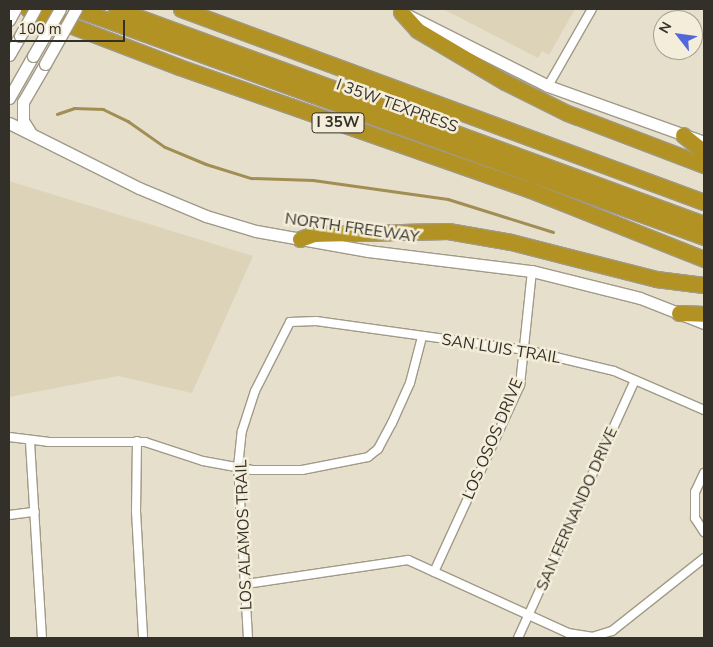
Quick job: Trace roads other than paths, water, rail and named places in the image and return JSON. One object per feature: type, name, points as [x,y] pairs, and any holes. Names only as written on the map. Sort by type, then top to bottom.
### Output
[{"type":"highway","name":"I 35W","points":[[28,9],[179,67],[577,208],[704,259]]},
{"type":"highway","name":"I 35W TEXPRESS","points":[[76,9],[704,237]]},
{"type":"highway","name":"I 35W TEXPRESS","points":[[116,9],[704,224]]},
{"type":"highway","points":[[180,9],[704,202]]},
{"type":"highway","points":[[398,10],[418,30],[512,86],[567,113],[704,165]]},
{"type":"highway","points":[[683,135],[704,152]]},
{"type":"highway","points":[[538,141],[557,142],[704,192]]},
{"type":"highway","points":[[577,208],[594,220],[704,267]]},
{"type":"highway","points":[[300,239],[314,234],[448,231],[511,242],[656,279],[704,285]]},
{"type":"highway","points":[[679,313],[704,314]]},
{"type":"main road","points":[[9,20],[15,9]]},
{"type":"main road","points":[[9,55],[35,9]]},
{"type":"main road","points":[[9,98],[60,9]]},
{"type":"main road","points":[[30,132],[23,121],[23,102],[76,9]]},
{"type":"main road","points":[[398,10],[548,86],[704,142]]},
{"type":"main road","name":"NORTH FREEWAY","points":[[9,122],[139,188],[206,216],[300,239],[532,271],[599,286],[704,323]]},
{"type":"street","points":[[548,86],[592,9]]},
{"type":"street","name":"LOS OSOS DRIVE","points":[[434,572],[520,384],[526,350],[532,271]]},
{"type":"street","name":"SAN LUIS TRAIL","points":[[290,322],[316,321],[526,350],[614,371],[704,410]]},
{"type":"street","name":"LOS ALAMOS TRAIL","points":[[248,638],[238,467],[242,431],[255,391],[290,322]]},
{"type":"street","points":[[9,437],[30,442],[137,441],[203,461],[238,467],[302,470],[368,457],[378,449],[410,383],[422,337]]},
{"type":"street","name":"SAN FERNANDO DRIVE","points":[[518,638],[635,380]]},
{"type":"street","points":[[137,441],[136,511],[143,638]]},
{"type":"street","points":[[30,442],[42,638]]},
{"type":"street","points":[[704,473],[696,492],[695,518],[704,532]]},
{"type":"street","points":[[9,515],[35,512]]},
{"type":"street","points":[[246,584],[408,560],[528,616],[576,634],[592,637],[612,631],[704,558]]},
{"type":"waterway","points":[[57,114],[74,108],[103,109],[128,121],[165,147],[206,164],[251,178],[313,180],[448,199],[553,232]]}]
